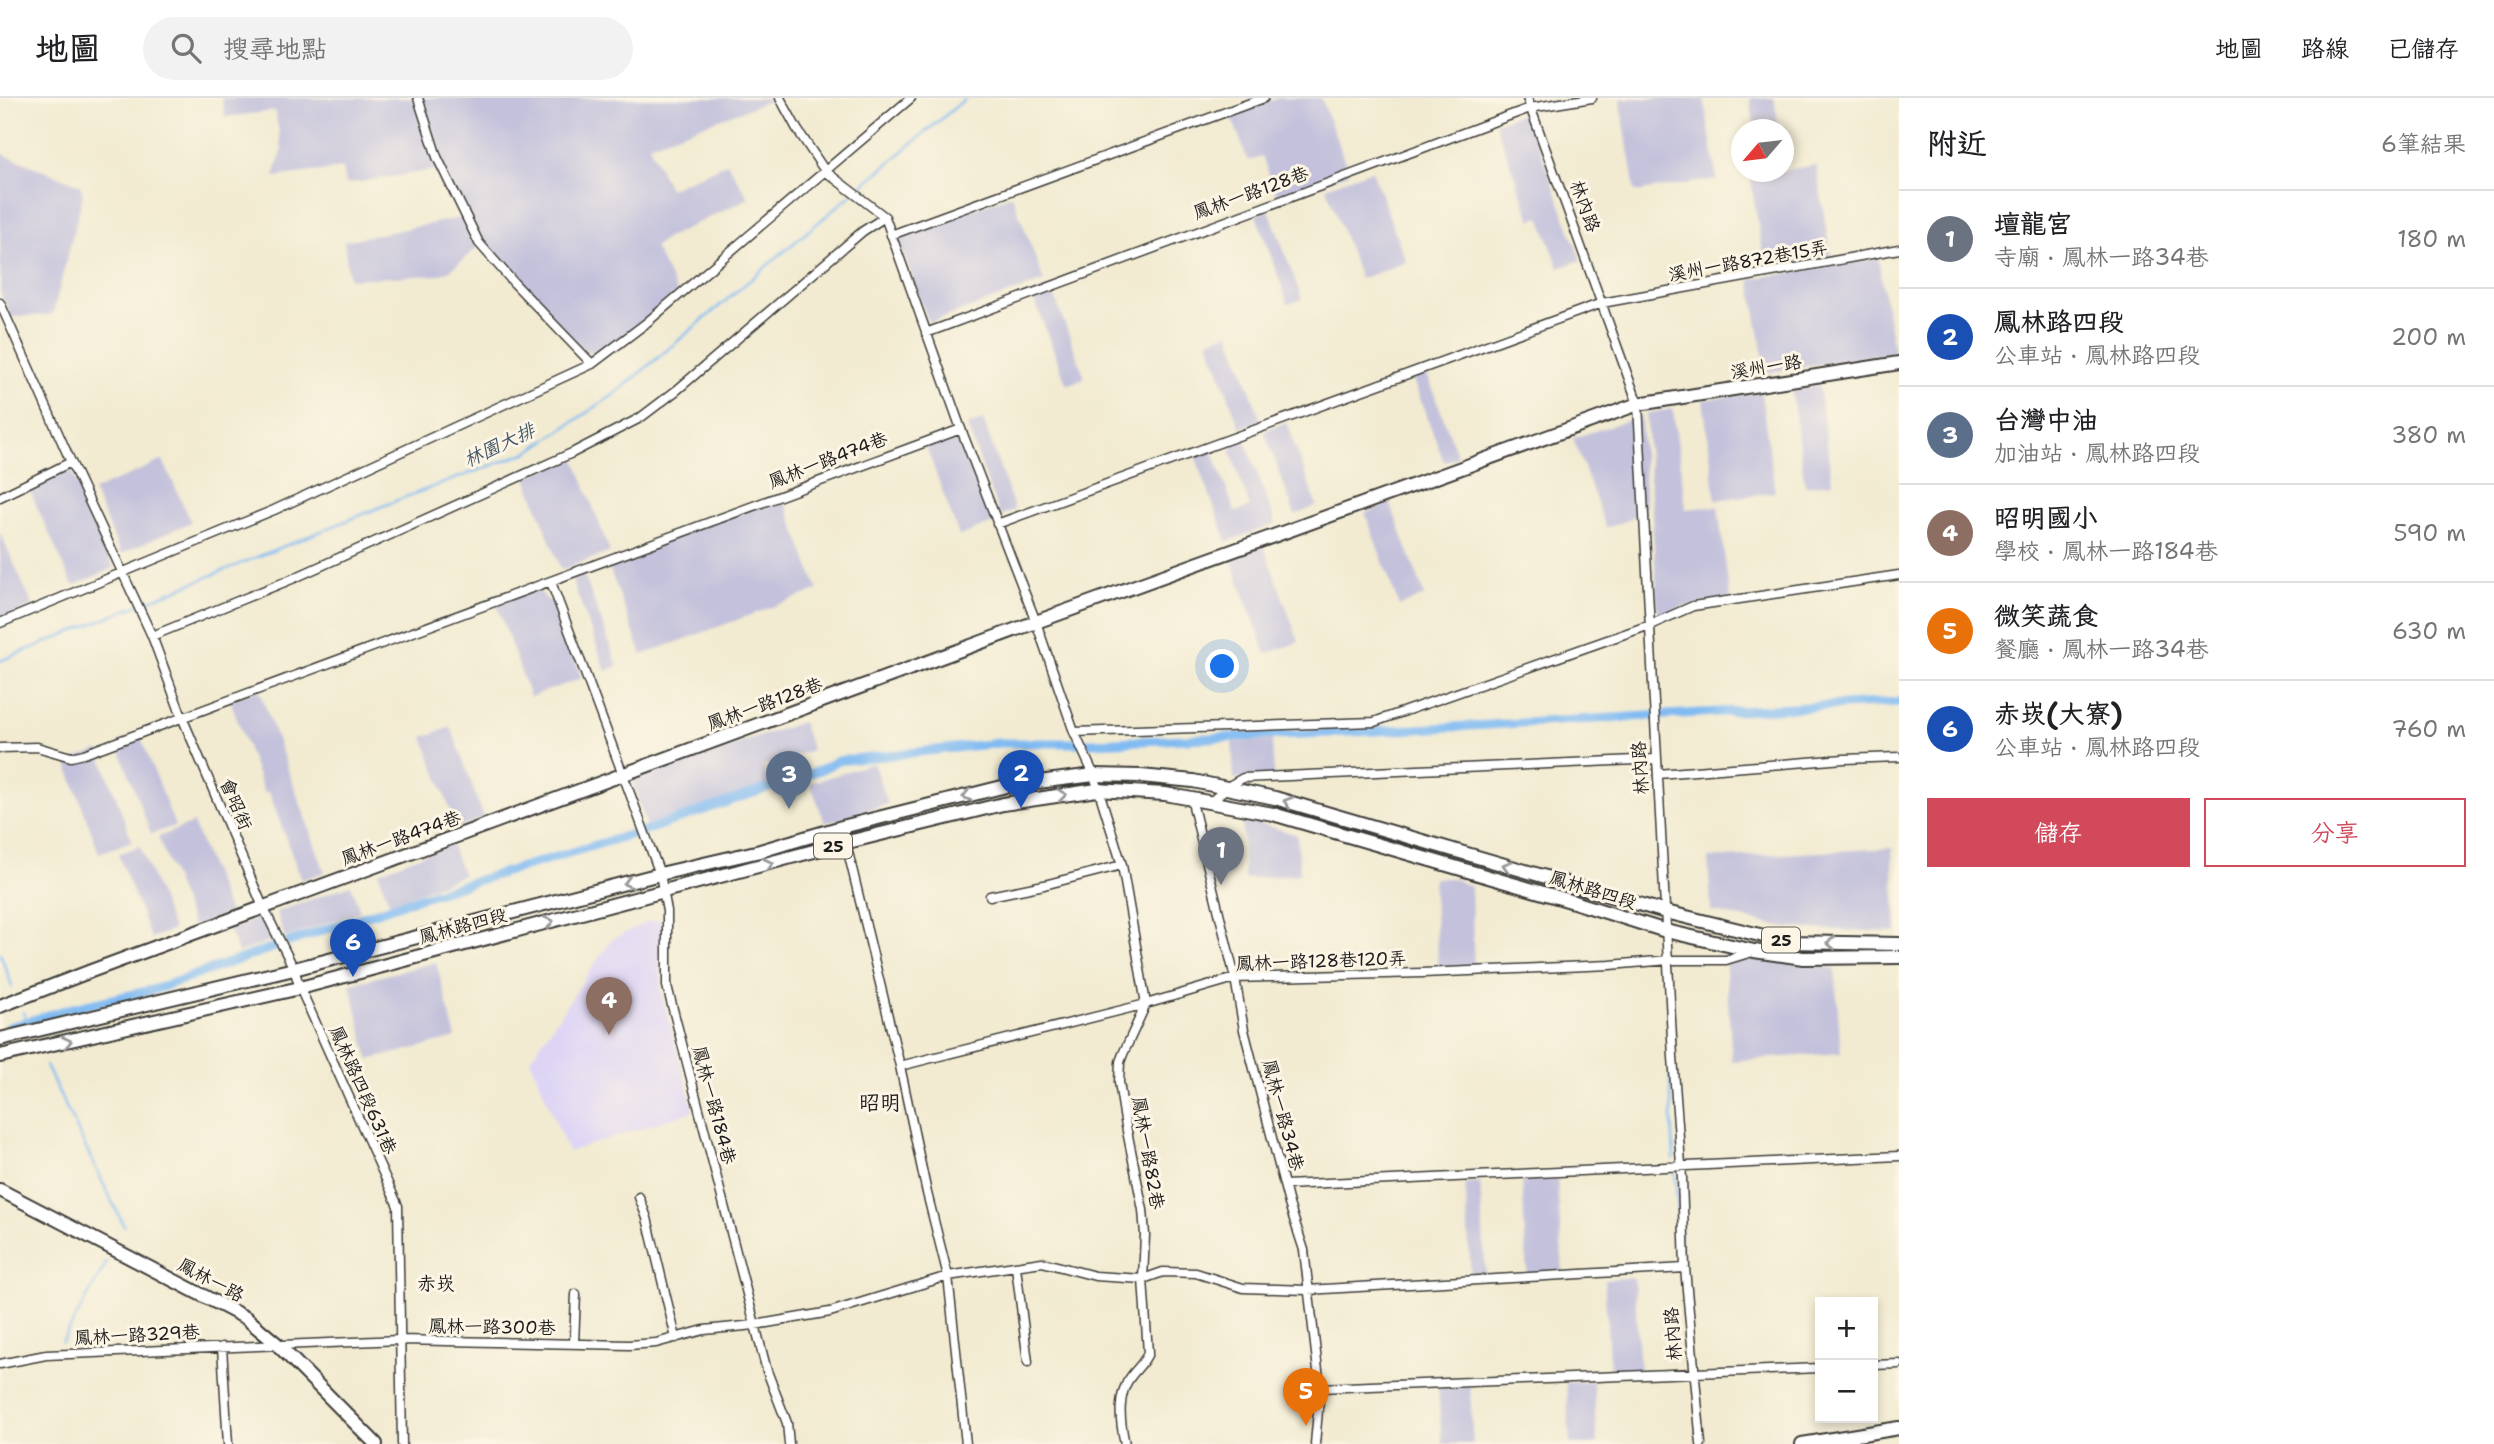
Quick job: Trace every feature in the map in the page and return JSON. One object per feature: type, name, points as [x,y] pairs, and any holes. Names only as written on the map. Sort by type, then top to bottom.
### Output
[{"type":"main road","name":"溪州一路","points":[[1638,404],[1899,363]]},
{"type":"main road","name":"鳳林一路128巷","points":[[622,775],[1036,621],[1638,404]]},
{"type":"main road","name":"鳳林一路474巷","points":[[0,1006],[622,775]]},
{"type":"main road","name":"鳳林路四段","points":[[0,1039],[295,969],[1006,786],[1094,775],[1193,781],[1275,798],[1666,912]]},
{"type":"main road","name":"鳳林路四段","points":[[0,1056],[300,988],[844,843],[1008,803],[1097,790],[1140,791],[1191,798],[1286,818],[1666,931]]},
{"type":"main road","name":"25","points":[[1666,912],[1788,942],[1899,944]]},
{"type":"main road","name":"25","points":[[1666,931],[1754,951],[1802,958],[1899,957]]},
{"type":"main road","name":"鳳林一路","points":[[0,1190],[246,1318],[277,1344],[376,1444]]},
{"type":"main road","points":[[1802,1444],[1899,1428]]},
{"type":"street","points":[[418,98],[437,157],[479,243],[592,364]]},
{"type":"street","points":[[780,98],[797,129],[830,173],[883,215],[891,234],[961,429],[1036,621],[1075,734],[1094,775],[1122,865],[1146,1004]]},
{"type":"street","points":[[0,623],[125,575],[274,510],[592,364],[830,173],[911,98]]},
{"type":"street","points":[[891,234],[1264,98]]},
{"type":"street","name":"林內路","points":[[1527,98],[1638,404],[1685,1268],[1701,1444]]},
{"type":"street","name":"鳳林一路128巷","points":[[926,333],[1530,108],[1592,98]]},
{"type":"street","points":[[151,634],[304,573],[572,453],[640,418],[677,390],[883,215]]},
{"type":"street","name":"溪州一路872巷15弄","points":[[997,524],[1602,303],[1899,249]]},
{"type":"street","points":[[0,303],[125,575]]},
{"type":"street","name":"鳳林一路474巷","points":[[0,748],[37,747],[71,757],[84,754],[961,429]]},
{"type":"street","points":[[0,497],[71,462]]},
{"type":"street","name":"會昭街","points":[[125,575],[151,634],[181,717],[263,907],[295,969],[300,988]]},
{"type":"street","points":[[1075,734],[1374,722],[1650,625],[1693,606],[1899,575]]},
{"type":"street","points":[[551,582],[664,891]]},
{"type":"street","points":[[1658,774],[1899,757]]},
{"type":"street","points":[[1212,802],[1227,787],[1243,778],[1657,759]]},
{"type":"street","name":"鳳林一路34巷","points":[[1191,798],[1244,1030],[1304,1250],[1320,1388],[1315,1444]]},
{"type":"street","points":[[842,827],[948,1276],[965,1444]]},
{"type":"street","points":[[990,896],[1122,865]]},
{"type":"street","name":"鳳林一路184巷","points":[[664,891],[667,911],[667,986],[767,1371],[787,1423],[789,1444]]},
{"type":"street","name":"鳳林一路128巷120弄","points":[[900,1066],[1146,1004],[1234,978],[1726,960],[1754,951]]},
{"type":"street","name":"鳳林路四段631巷","points":[[300,988],[398,1206],[400,1340]]},
{"type":"street","name":"鳳林一路82巷","points":[[1125,1444],[1120,1419],[1126,1383],[1148,1353],[1143,1279],[1143,1210],[1119,1082],[1120,1062],[1146,1004]]},
{"type":"street","points":[[1285,1185],[1899,1156]]},
{"type":"street","points":[[639,1197],[647,1218],[676,1338]]},
{"type":"street","points":[[574,1344],[629,1345],[676,1338],[704,1330],[755,1325],[830,1312],[948,1276],[1042,1262],[1095,1276],[1143,1279],[1163,1272],[1196,1273],[1244,1288],[1307,1290],[1685,1268]]},
{"type":"street","points":[[1016,1267],[1028,1362]]},
{"type":"street","name":"鳳林一路300巷","points":[[277,1344],[400,1340],[574,1344],[576,1294]]},
{"type":"street","points":[[400,1340],[402,1444]]},
{"type":"street","name":"鳳林一路329巷","points":[[0,1364],[46,1355],[277,1344]]},
{"type":"street","points":[[222,1347],[228,1444]]},
{"type":"street","points":[[1878,1365],[1899,1364]]},
{"type":"street","points":[[1320,1388],[1815,1368]]},
{"type":"shaded area","points":[[222,98],[777,98],[649,145],[669,189],[727,163],[749,198],[654,247],[677,292],[606,351],[598,354],[585,351],[479,246],[452,269],[439,275],[349,279],[344,241],[465,217],[441,169],[346,184],[343,168],[274,177],[282,149],[275,111],[225,117]]},
{"type":"shaded area","points":[[1277,98],[1321,98],[1349,173],[1278,198],[1262,156],[1248,161],[1231,115]]},
{"type":"shaded area","points":[[1620,98],[1704,98],[1717,179],[1635,192]]},
{"type":"shaded area","points":[[1750,98],[1774,98],[1777,119],[1753,119]]},
{"type":"shaded area","points":[[1526,112],[1581,260],[1559,268],[1540,217],[1531,220],[1495,123]]},
{"type":"shaded area","points":[[0,153],[80,185],[83,195],[53,313],[48,315],[11,317],[0,292]]},
{"type":"shaded area","points":[[1816,165],[1831,256],[1765,266],[1751,182],[1794,182],[1794,169]]},
{"type":"shaded area","points":[[1372,170],[1406,262],[1360,279],[1326,187]]},
{"type":"shaded area","points":[[1012,195],[1044,281],[929,323],[897,237]]},
{"type":"shaded area","points":[[1269,210],[1302,299],[1288,304],[1256,215]]},
{"type":"shaded area","points":[[1878,258],[1894,352],[1766,373],[1750,279]]},
{"type":"shaded area","points":[[1051,287],[1085,378],[1067,385],[1032,294]]},
{"type":"shaded area","points":[[1229,333],[1261,420],[1240,428],[1208,340]]},
{"type":"shaded area","points":[[1425,369],[1458,457],[1444,462],[1411,375]]},
{"type":"shaded area","points":[[1819,385],[1832,483],[1805,486],[1791,388]]},
{"type":"shaded area","points":[[1761,392],[1775,492],[1716,500],[1703,400]]},
{"type":"shaded area","points":[[1673,409],[1686,509],[1718,506],[1730,599],[1681,607],[1658,615],[1646,413]]},
{"type":"shaded area","points":[[1641,416],[1646,513],[1606,528],[1573,438]]},
{"type":"shaded area","points":[[983,420],[1015,510],[1000,516],[967,426]]},
{"type":"shaded area","points":[[1286,422],[1317,506],[1295,515],[1264,431]]},
{"type":"shaded area","points":[[960,431],[993,523],[959,536],[925,444]]},
{"type":"shaded area","points":[[1244,437],[1276,524],[1227,542],[1195,455],[1212,449],[1235,512],[1250,507],[1230,450],[1233,448],[1230,442]]},
{"type":"shaded area","points":[[575,459],[610,552],[561,570],[526,477]]},
{"type":"shaded area","points":[[163,460],[191,522],[121,554],[93,491]]},
{"type":"shaded area","points":[[69,466],[114,568],[73,586],[27,485]]},
{"type":"shaded area","points":[[783,496],[818,590],[642,655],[607,562]]},
{"type":"shaded area","points":[[1390,503],[1425,596],[1399,606],[1365,513]]},
{"type":"shaded area","points":[[0,532],[33,606],[0,621]]},
{"type":"shaded area","points":[[1263,544],[1299,642],[1266,654],[1230,557]]},
{"type":"shaded area","points":[[584,575],[618,666],[606,671],[572,580]]},
{"type":"shaded area","points":[[537,588],[547,600],[553,601],[582,678],[530,697],[496,603]]},
{"type":"shaded area","points":[[259,689],[325,872],[301,880],[269,792],[264,793],[230,700]]},
{"type":"shaded area","points":[[802,722],[812,750],[763,766],[769,788],[647,826],[631,780]]},
{"type":"shaded area","points":[[451,727],[484,818],[457,828],[423,737]]},
{"type":"shaded area","points":[[140,735],[175,826],[151,834],[117,743]]},
{"type":"shaded area","points":[[1272,740],[1274,778],[1234,779],[1232,742]]},
{"type":"shaded area","points":[[99,750],[132,841],[99,853],[66,762]]},
{"type":"shaded area","points":[[873,763],[888,804],[825,823],[810,783]]},
{"type":"shaded area","points":[[1242,818],[1297,835],[1300,874],[1244,879]]},
{"type":"shaded area","points":[[193,823],[229,913],[193,927],[158,837]]},
{"type":"shaded area","points":[[451,844],[463,875],[390,904],[378,872]]},
{"type":"shaded area","points":[[140,846],[173,930],[151,938],[118,854]]},
{"type":"shaded area","points":[[1892,848],[1897,932],[1785,928],[1711,911],[1708,858]]},
{"type":"shaded area","points":[[1433,878],[1453,878],[1471,887],[1474,967],[1438,969]]},
{"type":"shaded area","points":[[351,885],[360,911],[285,938],[276,912]]},
{"type":"shaded area","points":[[267,915],[276,939],[238,953],[229,929]]},
{"type":"shaded area","points":[[662,919],[661,990],[694,1111],[568,1152],[530,1059],[611,940],[649,921]]},
{"type":"shaded area","points":[[1725,956],[1835,968],[1841,1053],[1732,1061]]},
{"type":"shaded area","points":[[436,962],[456,1038],[369,1060],[350,984]]},
{"type":"shaded area","points":[[1557,1178],[1563,1274],[1527,1276],[1522,1180]]},
{"type":"shaded area","points":[[1480,1182],[1486,1278],[1471,1279],[1465,1183]]},
{"type":"shaded area","points":[[1634,1278],[1640,1370],[1610,1372],[1604,1279]]},
{"type":"shaded area","points":[[1593,1381],[1597,1444],[1570,1444],[1566,1382]]},
{"type":"shaded area","points":[[1470,1385],[1473,1444],[1442,1444],[1438,1387]]},
{"type":"green space","points":[[623,982],[631,999],[600,1013],[592,996]]},
{"type":"waterway","name":"林園大排","points":[[0,661],[403,498],[528,452],[615,394],[966,98]]},
{"type":"waterway","points":[[289,942],[409,901],[649,829],[820,770],[837,761],[999,743],[1093,743],[1398,730],[1899,702]]},
{"type":"waterway","points":[[9,1027],[65,1010],[156,989],[274,947]]},
{"type":"waterway","points":[[0,953],[12,986]]},
{"type":"waterway","points":[[23,1012],[27,1021]]},
{"type":"waterway","points":[[46,1066],[124,1226]]},
{"type":"waterway","points":[[1670,1075],[1674,1159]]},
{"type":"waterway","points":[[1675,1173],[1681,1251]]},
{"type":"waterway","points":[[62,1342],[107,1262]]},
{"type":"place","name":"鳳林路四段","points":[[1021,808]]},
{"type":"place","name":"台灣中油","points":[[789,809]]},
{"type":"place","name":"壇龍宮","points":[[1221,885]]},
{"type":"place","name":"赤崁(大寮)","points":[[353,977]]},
{"type":"place","name":"昭明國小","points":[[609,1035]]},
{"type":"place","name":"微笑蔬食","points":[[1306,1426]]},
{"type":"district","name":"昭明","points":[[880,1103]]},
{"type":"district","name":"赤崁","points":[[436,1283]]}]
